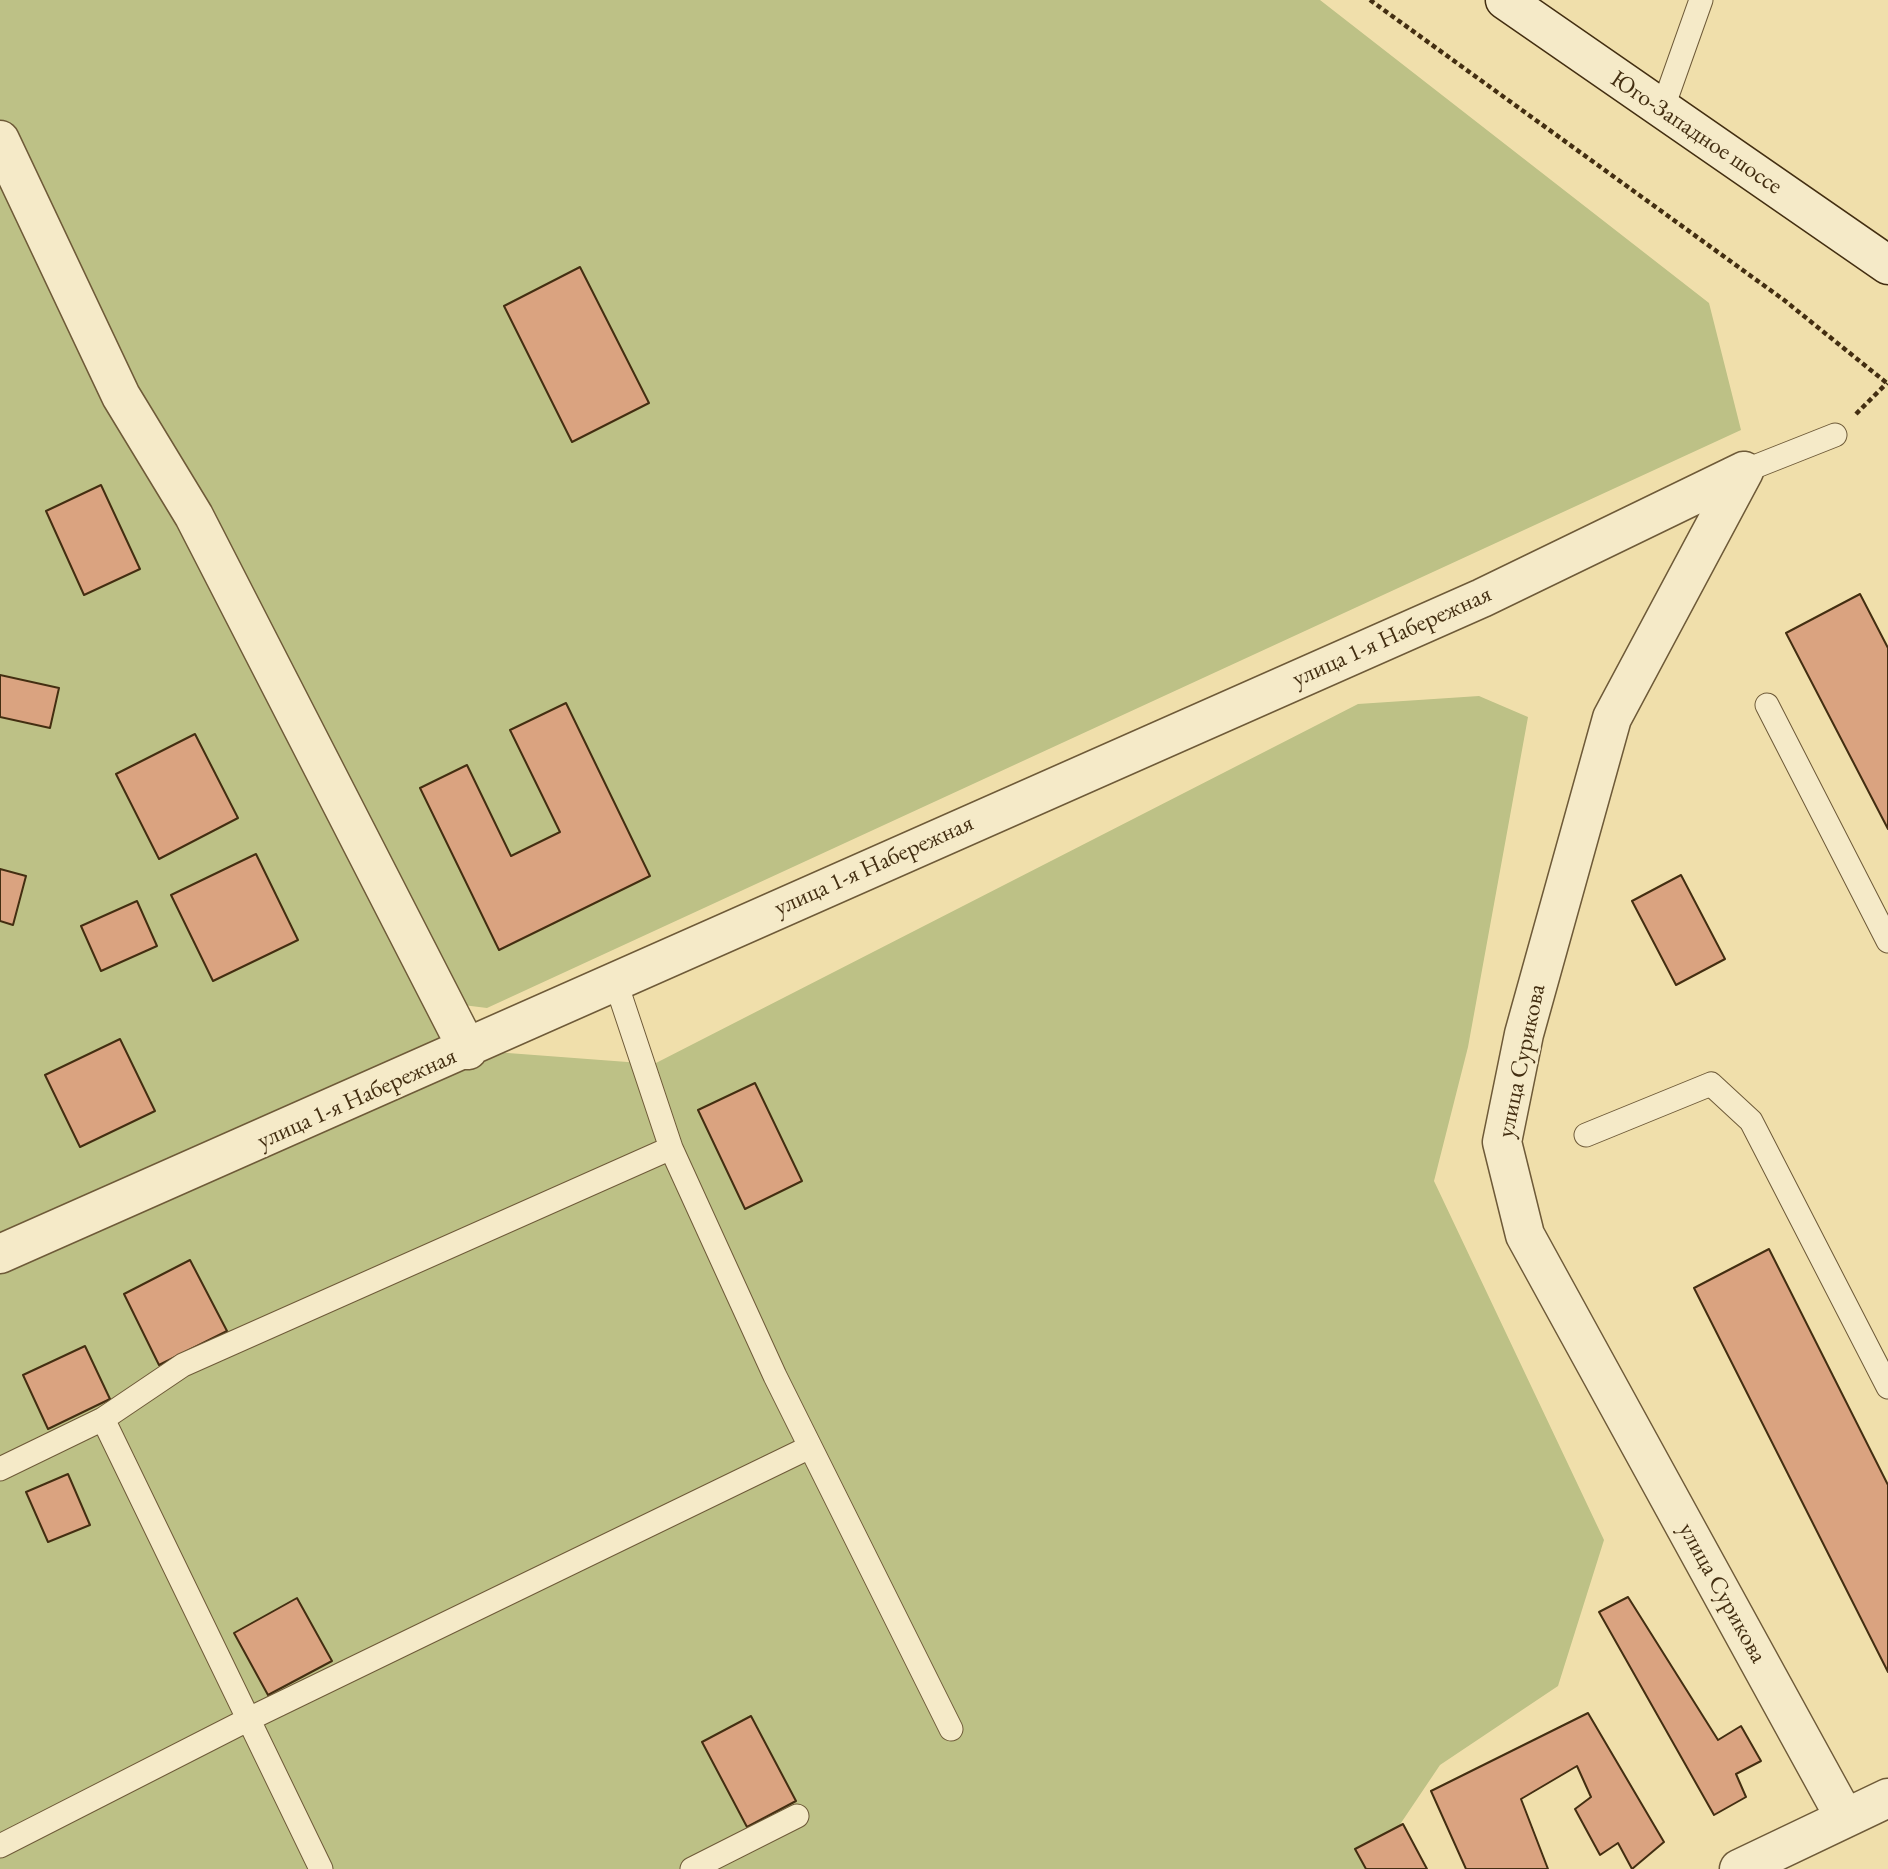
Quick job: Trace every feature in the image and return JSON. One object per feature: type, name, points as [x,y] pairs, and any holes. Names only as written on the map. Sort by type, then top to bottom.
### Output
[{"type":"street","name":"Юго-Западное шоссе","points":[[1504,0],[1886,261]]},
{"type":"street","points":[[0,140],[121,396],[194,516],[468,1050]]},
{"type":"street","name":"улица 1-я Набережная","points":[[0,1254],[468,1050],[615,980],[1482,598],[1744,471]]},
{"type":"street","name":"улица Сурикова","points":[[1744,471],[1612,718],[1524,1034],[1502,1142],[1525,1236],[1845,1818]]},
{"type":"street","points":[[1739,1869],[1888,1798]]},
{"type":"lane","points":[[1662,110],[1701,0]]},
{"type":"lane","points":[[1744,471],[1835,435]]},
{"type":"lane","points":[[1766,705],[1888,941]]},
{"type":"lane","points":[[615,980],[671,1148],[810,1447],[951,1729]]},
{"type":"lane","points":[[1586,1135],[1711,1084],[1751,1121],[1888,1387]]},
{"type":"lane","points":[[0,1469],[103,1419],[183,1365],[671,1148]]},
{"type":"lane","points":[[103,1419],[321,1869]]},
{"type":"lane","points":[[0,1846],[248,1719],[810,1447]]},
{"type":"lane","points":[[692,1869],[797,1816]]},
{"type":"path","points":[[1370,0],[1784,300],[1888,383],[1835,435]]},
{"type":"green space","points":[[0,0],[1320,0],[1709,303],[1741,430],[487,1008],[463,1005],[0,131]]},
{"type":"green space","points":[[0,140],[468,1050],[654,1064],[1358,704],[1479,696],[1528,717],[1468,1047],[1434,1181],[1604,1540],[1558,1686],[1440,1765],[1370,1869],[0,1869]]},
{"type":"building","points":[[580,267],[649,403],[572,442],[504,306]]},
{"type":"building","points":[[101,485],[140,569],[84,595],[46,511]]},
{"type":"building","points":[[1860,594],[1888,648],[1888,829],[1786,633]]},
{"type":"building","points":[[0,675],[59,688],[50,728],[0,717]]},
{"type":"building","points":[[566,703],[650,876],[499,950],[420,788],[467,765],[511,856],[560,832],[510,730]]},
{"type":"building","points":[[195,734],[238,818],[159,859],[116,774]]},
{"type":"building","points":[[256,854],[298,940],[213,981],[171,895]]},
{"type":"building","points":[[0,869],[26,876],[13,925],[0,921]]},
{"type":"building","points":[[1681,875],[1725,959],[1676,985],[1632,901]]},
{"type":"building","points":[[137,901],[157,946],[101,971],[81,926]]},
{"type":"building","points":[[120,1039],[155,1111],[80,1147],[45,1075]]},
{"type":"building","points":[[755,1083],[802,1181],[745,1209],[698,1110]]},
{"type":"building","points":[[1769,1249],[1888,1485],[1888,1672],[1694,1288]]},
{"type":"building","points":[[190,1260],[227,1331],[159,1365],[124,1294]]},
{"type":"building","points":[[85,1346],[110,1399],[48,1429],[23,1375]]},
{"type":"building","points":[[68,1474],[90,1525],[48,1542],[26,1492]]},
{"type":"building","points":[[1628,1597],[1718,1740],[1741,1726],[1761,1761],[1736,1774],[1746,1797],[1714,1815],[1599,1612]]},
{"type":"building","points":[[297,1598],[332,1661],[268,1695],[234,1633]]},
{"type":"building","points":[[1588,1713],[1664,1842],[1632,1869],[1618,1843],[1600,1855],[1575,1809],[1591,1797],[1577,1766],[1521,1799],[1548,1869],[1466,1869],[1431,1791]]},
{"type":"building","points":[[751,1716],[796,1801],[747,1827],[702,1742]]},
{"type":"building","points":[[1403,1824],[1427,1869],[1366,1869],[1355,1849]]}]
